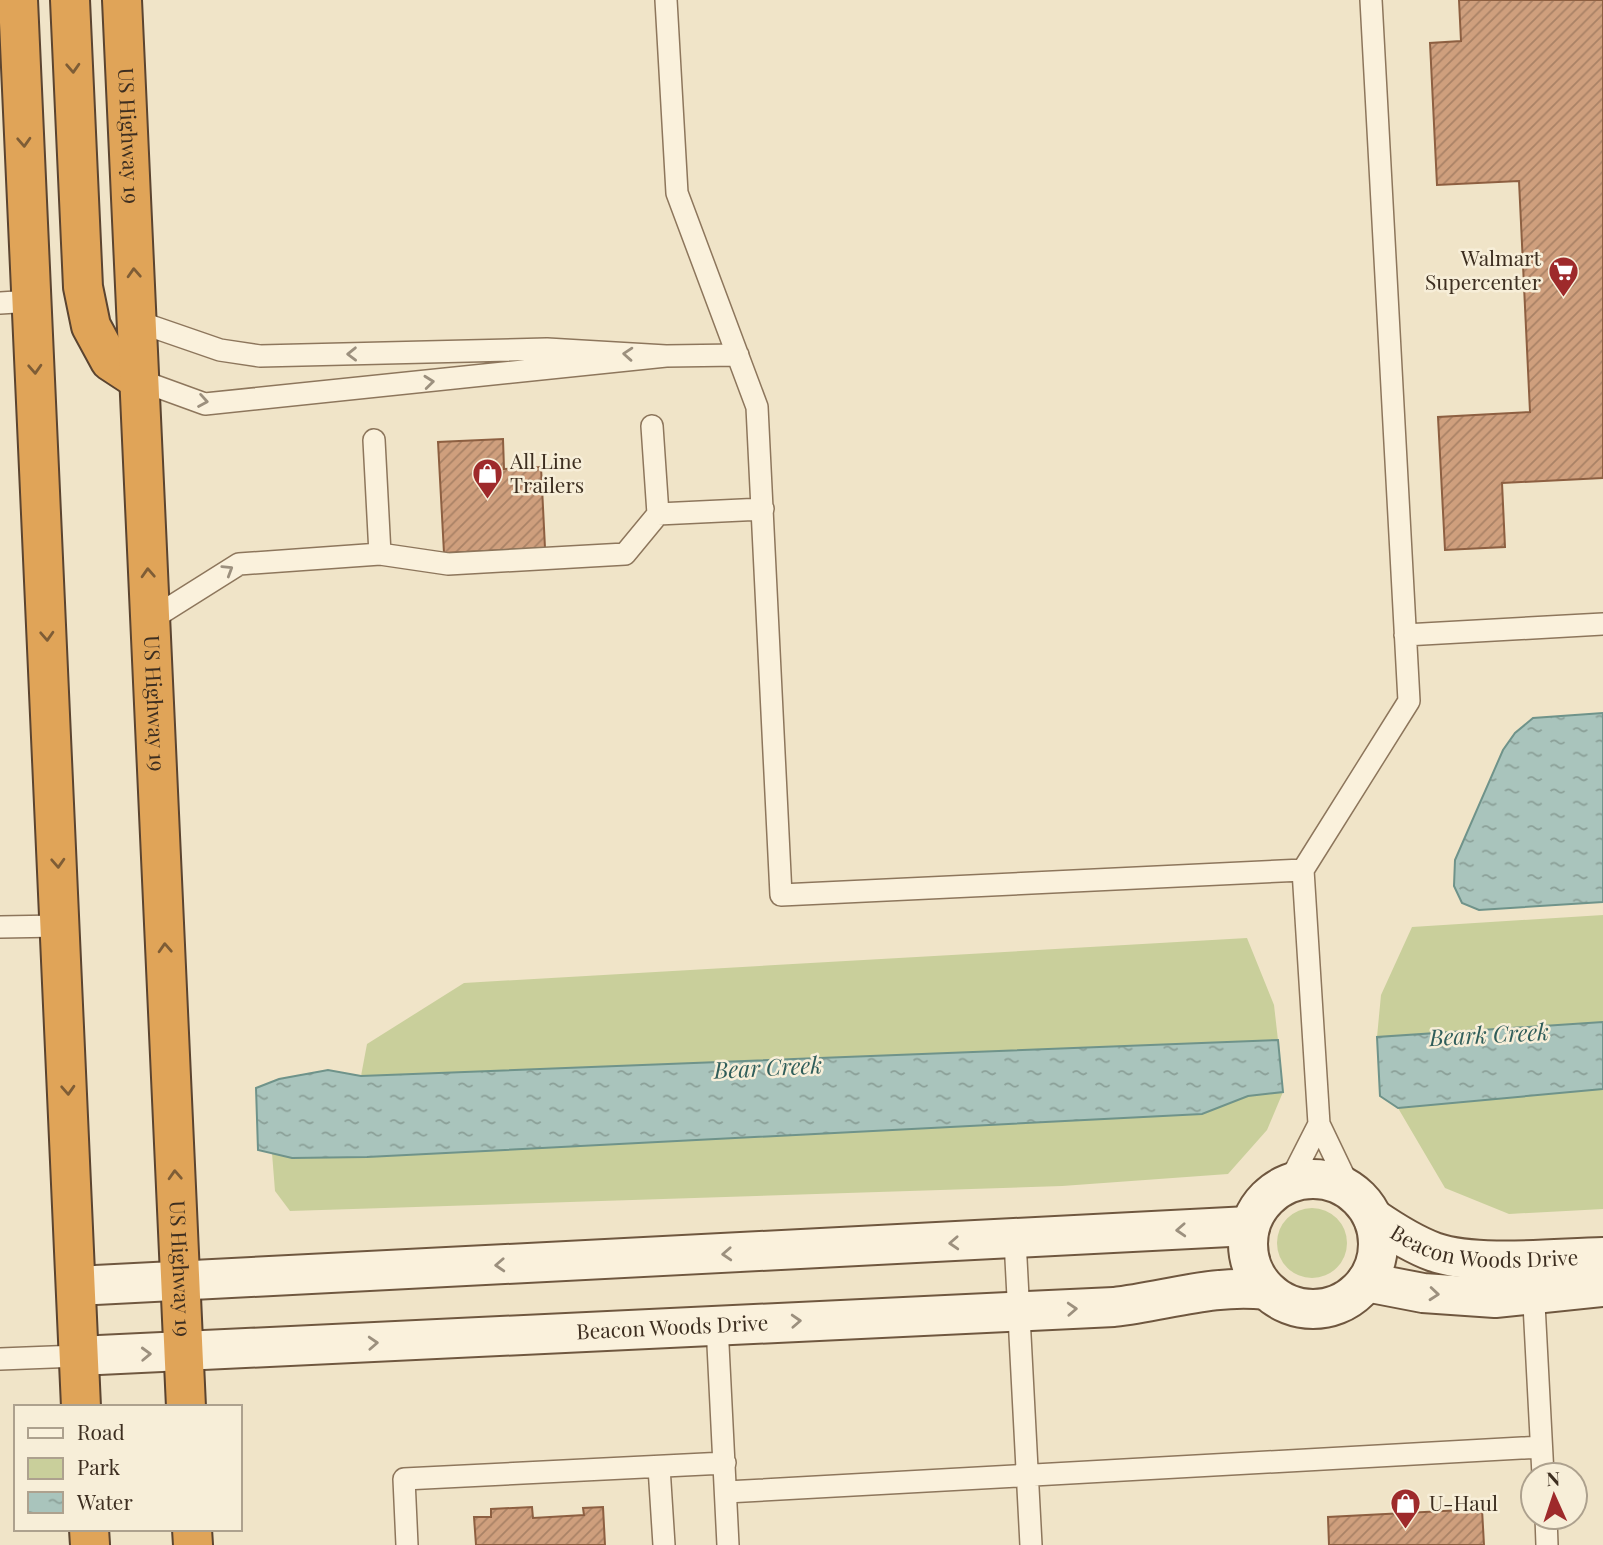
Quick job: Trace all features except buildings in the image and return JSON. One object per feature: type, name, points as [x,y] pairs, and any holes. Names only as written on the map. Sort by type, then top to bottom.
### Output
[{"type":"highway","points":[[18,0],[11,87],[16,302],[60,926],[81,1405]]},
{"type":"highway","points":[[69,0],[83,287],[91,326],[110,361],[139,380]]},
{"type":"highway","name":"US Highway 19","points":[[122,0],[186,1405]]},
{"type":"street","name":"Beacon Woods Drive","points":[[1289,1182],[1321,1179],[1362,1204],[1401,1237],[1435,1252],[1532,1277],[1603,1287]]},
{"type":"street","points":[[1266,1290],[1251,1266],[1247,1246],[1249,1226],[1258,1208],[1272,1193],[1289,1182]]},
{"type":"street","name":"Beacon Woods Drive","points":[[78,1356],[1019,1311],[1161,1302],[1196,1292],[1236,1287],[1266,1290],[1275,1298],[1294,1307],[1314,1310],[1343,1302],[1367,1282],[1376,1264],[1379,1244],[1362,1204]]},
{"type":"street","points":[[76,1286],[1249,1226]]},
{"type":"street","name":"Beacon Woods Drive","points":[[1367,1282],[1423,1293],[1495,1298],[1532,1277],[1603,1256]]},
{"type":"lane","points":[[666,0],[677,193],[757,407],[781,895],[1303,870]]},
{"type":"lane","points":[[1362,1204],[1319,1124],[1303,870],[1409,701],[1371,0]]},
{"type":"lane","points":[[136,321],[220,350],[260,356],[547,349],[666,356],[738,355]]},
{"type":"lane","points":[[139,380],[205,404],[666,356]]},
{"type":"lane","points":[[150,620],[239,564],[380,554],[448,564],[625,554],[658,514],[652,426]]},
{"type":"lane","points":[[374,440],[380,554]]},
{"type":"lane","points":[[658,514],[763,509]]},
{"type":"lane","points":[[1405,635],[1603,624]]},
{"type":"lane","points":[[0,928],[60,926]]},
{"type":"lane","points":[[1289,1182],[1319,1124]]},
{"type":"lane","points":[[1015,1240],[1031,1545]]},
{"type":"lane","points":[[1532,1277],[1542,1461]]},
{"type":"lane","points":[[717,1325],[729,1545]]},
{"type":"lane","points":[[0,1359],[78,1356]]},
{"type":"lane","points":[[726,1492],[1541,1447]]},
{"type":"lane","points":[[407,1545],[404,1479],[725,1463]]},
{"type":"lane","points":[[659,1467],[664,1545]]},
{"type":"green space","points":[[1603,915],[1603,1022],[1377,1037],[1381,995],[1412,927]]},
{"type":"green space","points":[[1247,938],[1274,1005],[1278,1040],[361,1076],[367,1044],[464,983]]},
{"type":"green space","points":[[1603,1089],[1603,1209],[1509,1214],[1445,1188],[1398,1108]]},
{"type":"green space","points":[[1283,1092],[1267,1130],[1228,1174],[1062,1186],[290,1211],[275,1191],[272,1153],[292,1158],[367,1157],[1202,1114],[1248,1096]]},
{"type":"green space","points":[[1312,1208],[1331,1214],[1341,1224],[1347,1243],[1341,1262],[1331,1272],[1312,1278],[1293,1272],[1283,1262],[1277,1243],[1283,1224],[1293,1214]]},
{"type":"water","points":[[1603,713],[1603,902],[1479,910],[1462,903],[1454,886],[1455,860],[1503,750],[1515,733],[1533,718]]},
{"type":"water","name":"Beark Creek","points":[[1603,1022],[1603,1089],[1398,1108],[1380,1096],[1377,1037]]},
{"type":"water","name":"Bear Creek","points":[[1278,1040],[1283,1092],[1248,1096],[1202,1114],[367,1157],[292,1158],[258,1150],[256,1088],[279,1079],[328,1070],[361,1076]]},
{"type":"place","name":"Walmart Supercenter","points":[[1564,298]]},
{"type":"place","name":"All Line Trailers","points":[[487,501]]},
{"type":"place","name":"U-Haul","points":[[1406,1531]]}]
